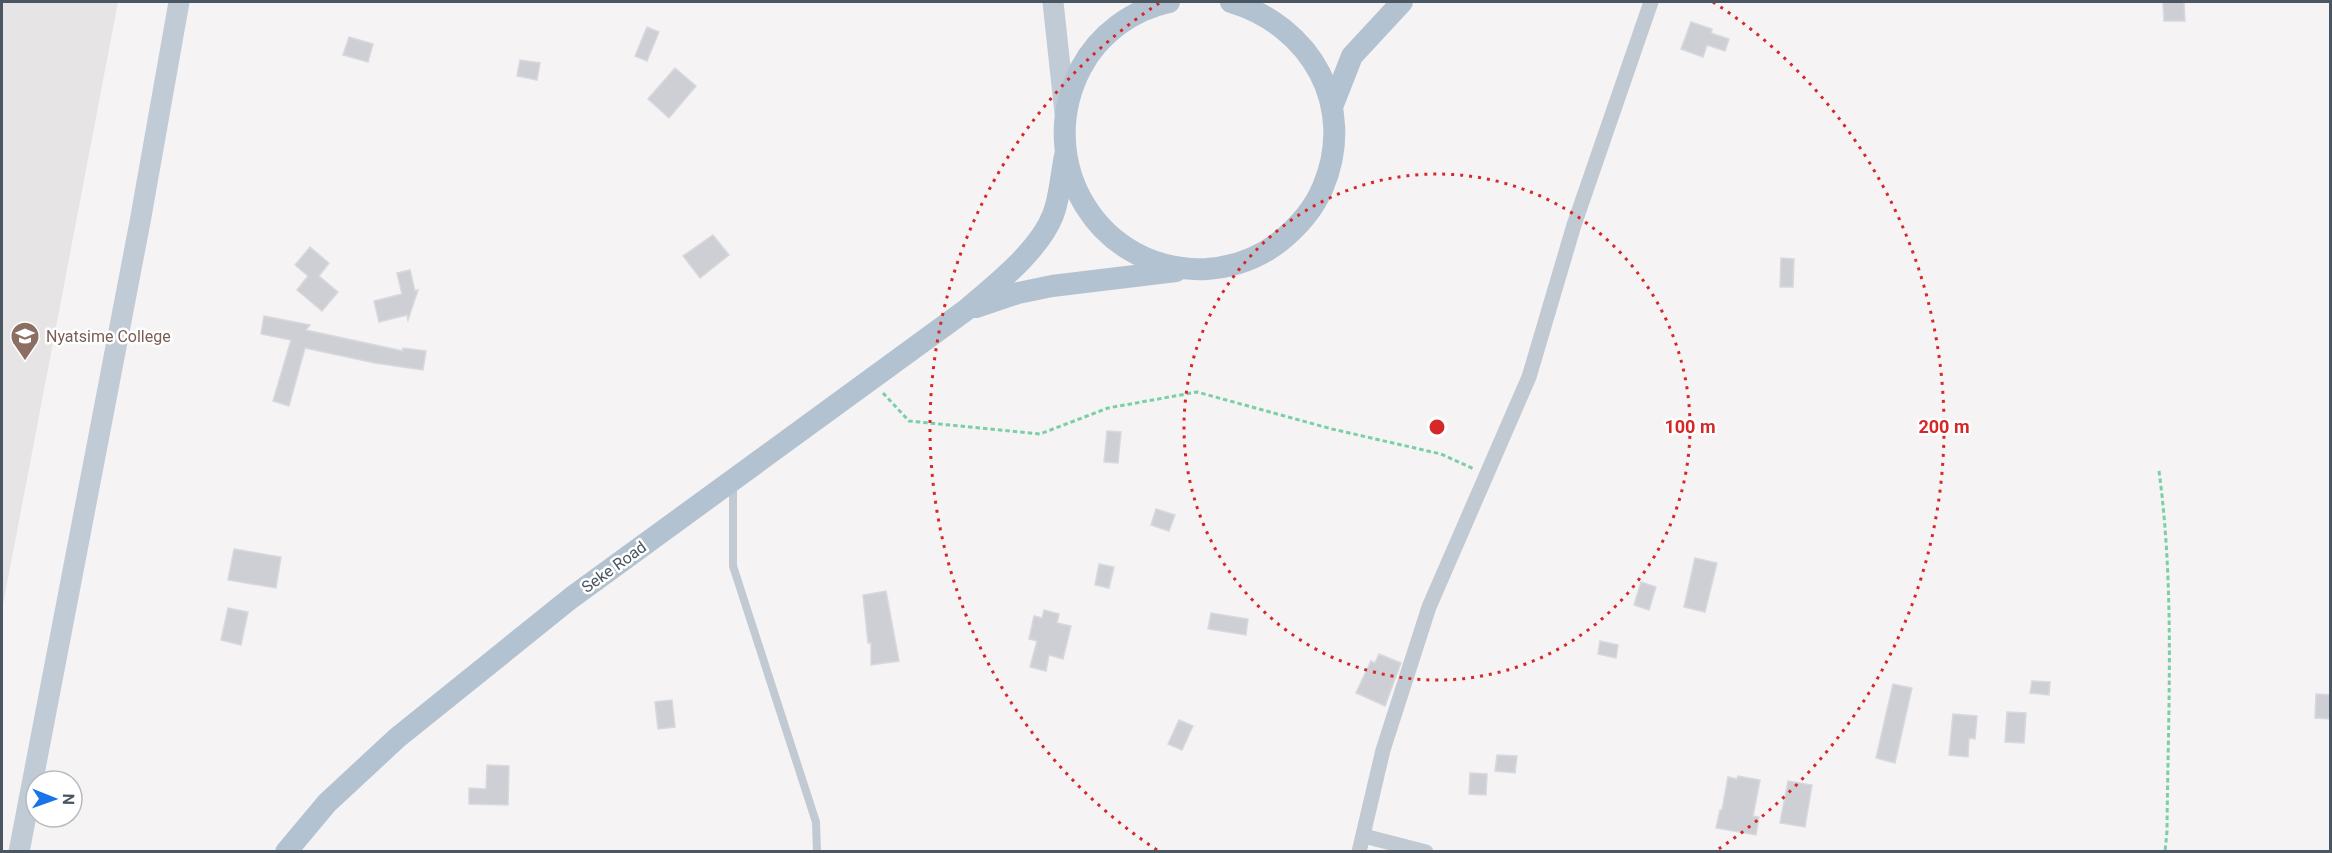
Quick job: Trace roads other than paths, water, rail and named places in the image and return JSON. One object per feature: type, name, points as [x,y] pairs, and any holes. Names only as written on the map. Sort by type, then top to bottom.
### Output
[{"type":"main road","points":[[966,310],[1005,275],[1044,233],[1053,214],[1065,156],[1065,113],[1073,84],[1087,58],[1106,35],[1129,17],[1156,4],[1169,2]]},
{"type":"main road","points":[[966,310],[1018,293],[1052,286],[1192,269],[1220,268],[1246,261],[1270,249],[1292,232],[1304,218],[1323,187],[1331,161],[1334,134],[1332,107],[1324,81],[1311,58],[1295,37],[1274,20],[1251,8],[1231,2]]},
{"type":"main road","points":[[1332,107],[1352,56],[1402,2]]},
{"type":"main road","points":[[1065,156],[1074,185],[1089,212],[1109,235],[1134,253],[1162,264],[1192,269]]},
{"type":"main road","name":"Seke Road","points":[[286,852],[327,803],[397,738],[571,598],[966,310]]},
{"type":"street","points":[[19,852],[140,222],[179,2]]},
{"type":"street","points":[[1053,2],[1065,113]]},
{"type":"street","points":[[1359,852],[1383,750],[1429,607],[1529,377],[1574,225],[1651,2]]},
{"type":"street","points":[[1364,836],[1426,852]]},
{"type":"lane","points":[[733,482],[733,566],[816,822],[817,852]]},
{"type":"place","name":"Nyatsime College","points":[[25,362]]}]
